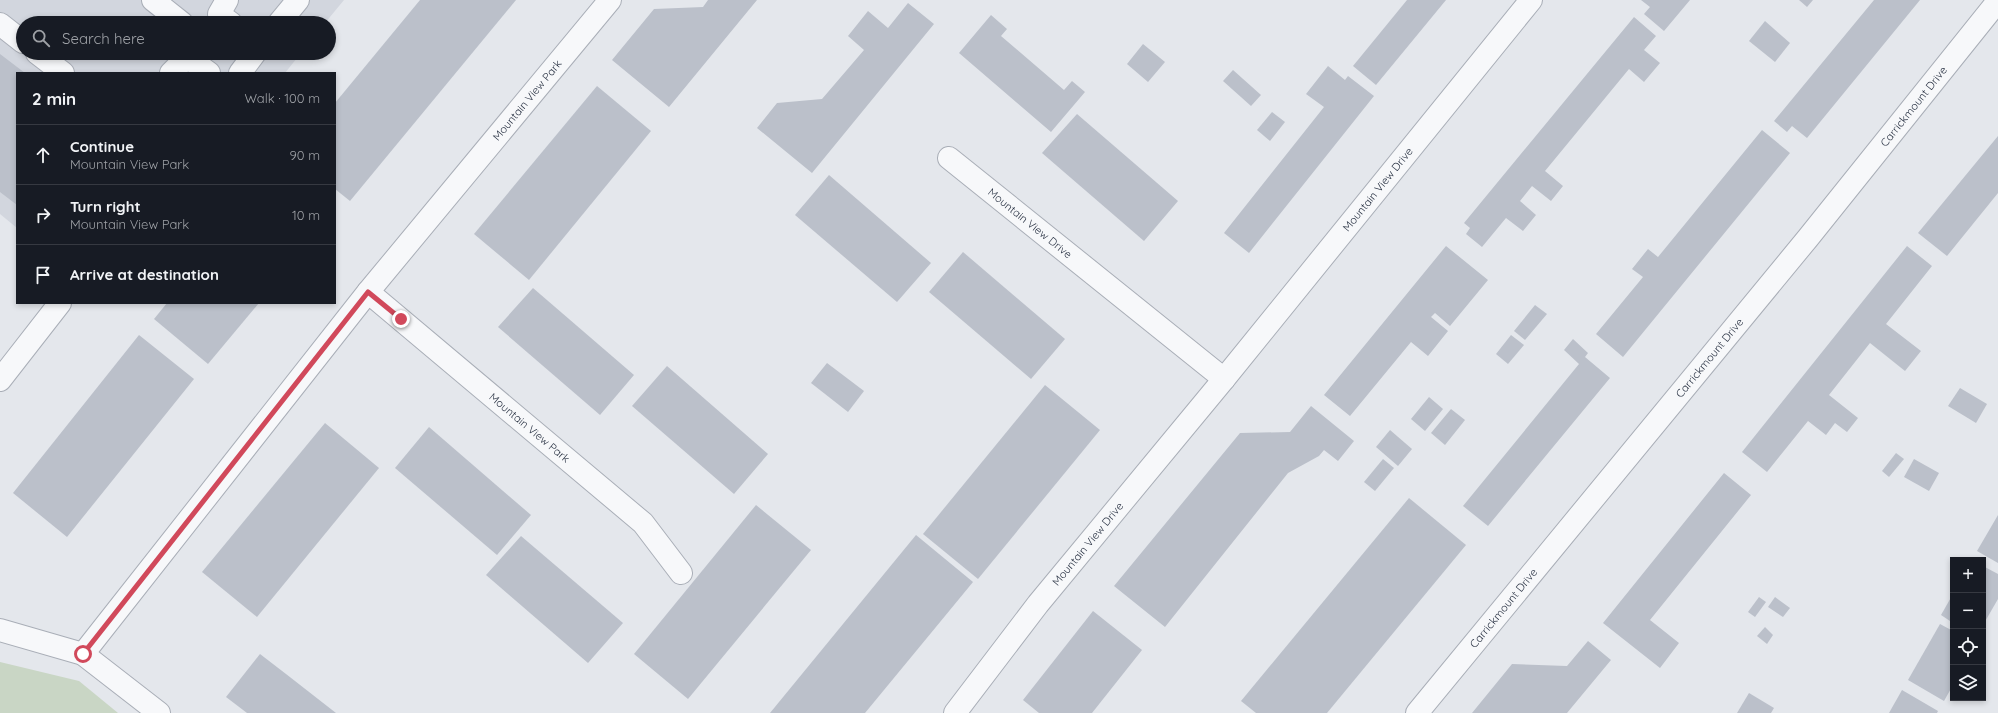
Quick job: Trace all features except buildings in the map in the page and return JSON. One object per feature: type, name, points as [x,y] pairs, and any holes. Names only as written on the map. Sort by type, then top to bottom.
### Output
[{"type":"street","points":[[153,0],[173,16]]},
{"type":"street","points":[[285,16],[298,0]]},
{"type":"street","name":"Mountain View Park","points":[[83,654],[368,292],[610,0]]},
{"type":"street","name":"Mountain View Drive","points":[[955,713],[1038,604],[1531,0]]},
{"type":"street","name":"Carrickmount Drive","points":[[1417,713],[1808,238],[1998,1]]},
{"type":"street","points":[[0,24],[16,37]]},
{"type":"street","points":[[46,60],[61,72]]},
{"type":"street","points":[[172,72],[183,60]]},
{"type":"street","points":[[194,60],[208,72]]},
{"type":"street","points":[[241,72],[250,60]]},
{"type":"street","name":"Mountain View Drive","points":[[948,158],[1224,378]]},
{"type":"street","name":"Mountain View Park","points":[[368,292],[643,523],[681,573]]},
{"type":"street","points":[[0,380],[59,304]]},
{"type":"street","points":[[0,630],[83,654],[159,713]]},
{"type":"shaded area","points":[[0,0],[344,0],[331,16],[16,16],[16,60],[295,60],[286,72],[16,72],[16,227],[0,214]]},
{"type":"green space","points":[[0,662],[79,681],[118,713],[0,713]]},
{"type":"route","points":[[83,654],[368,292],[401,319]]}]
